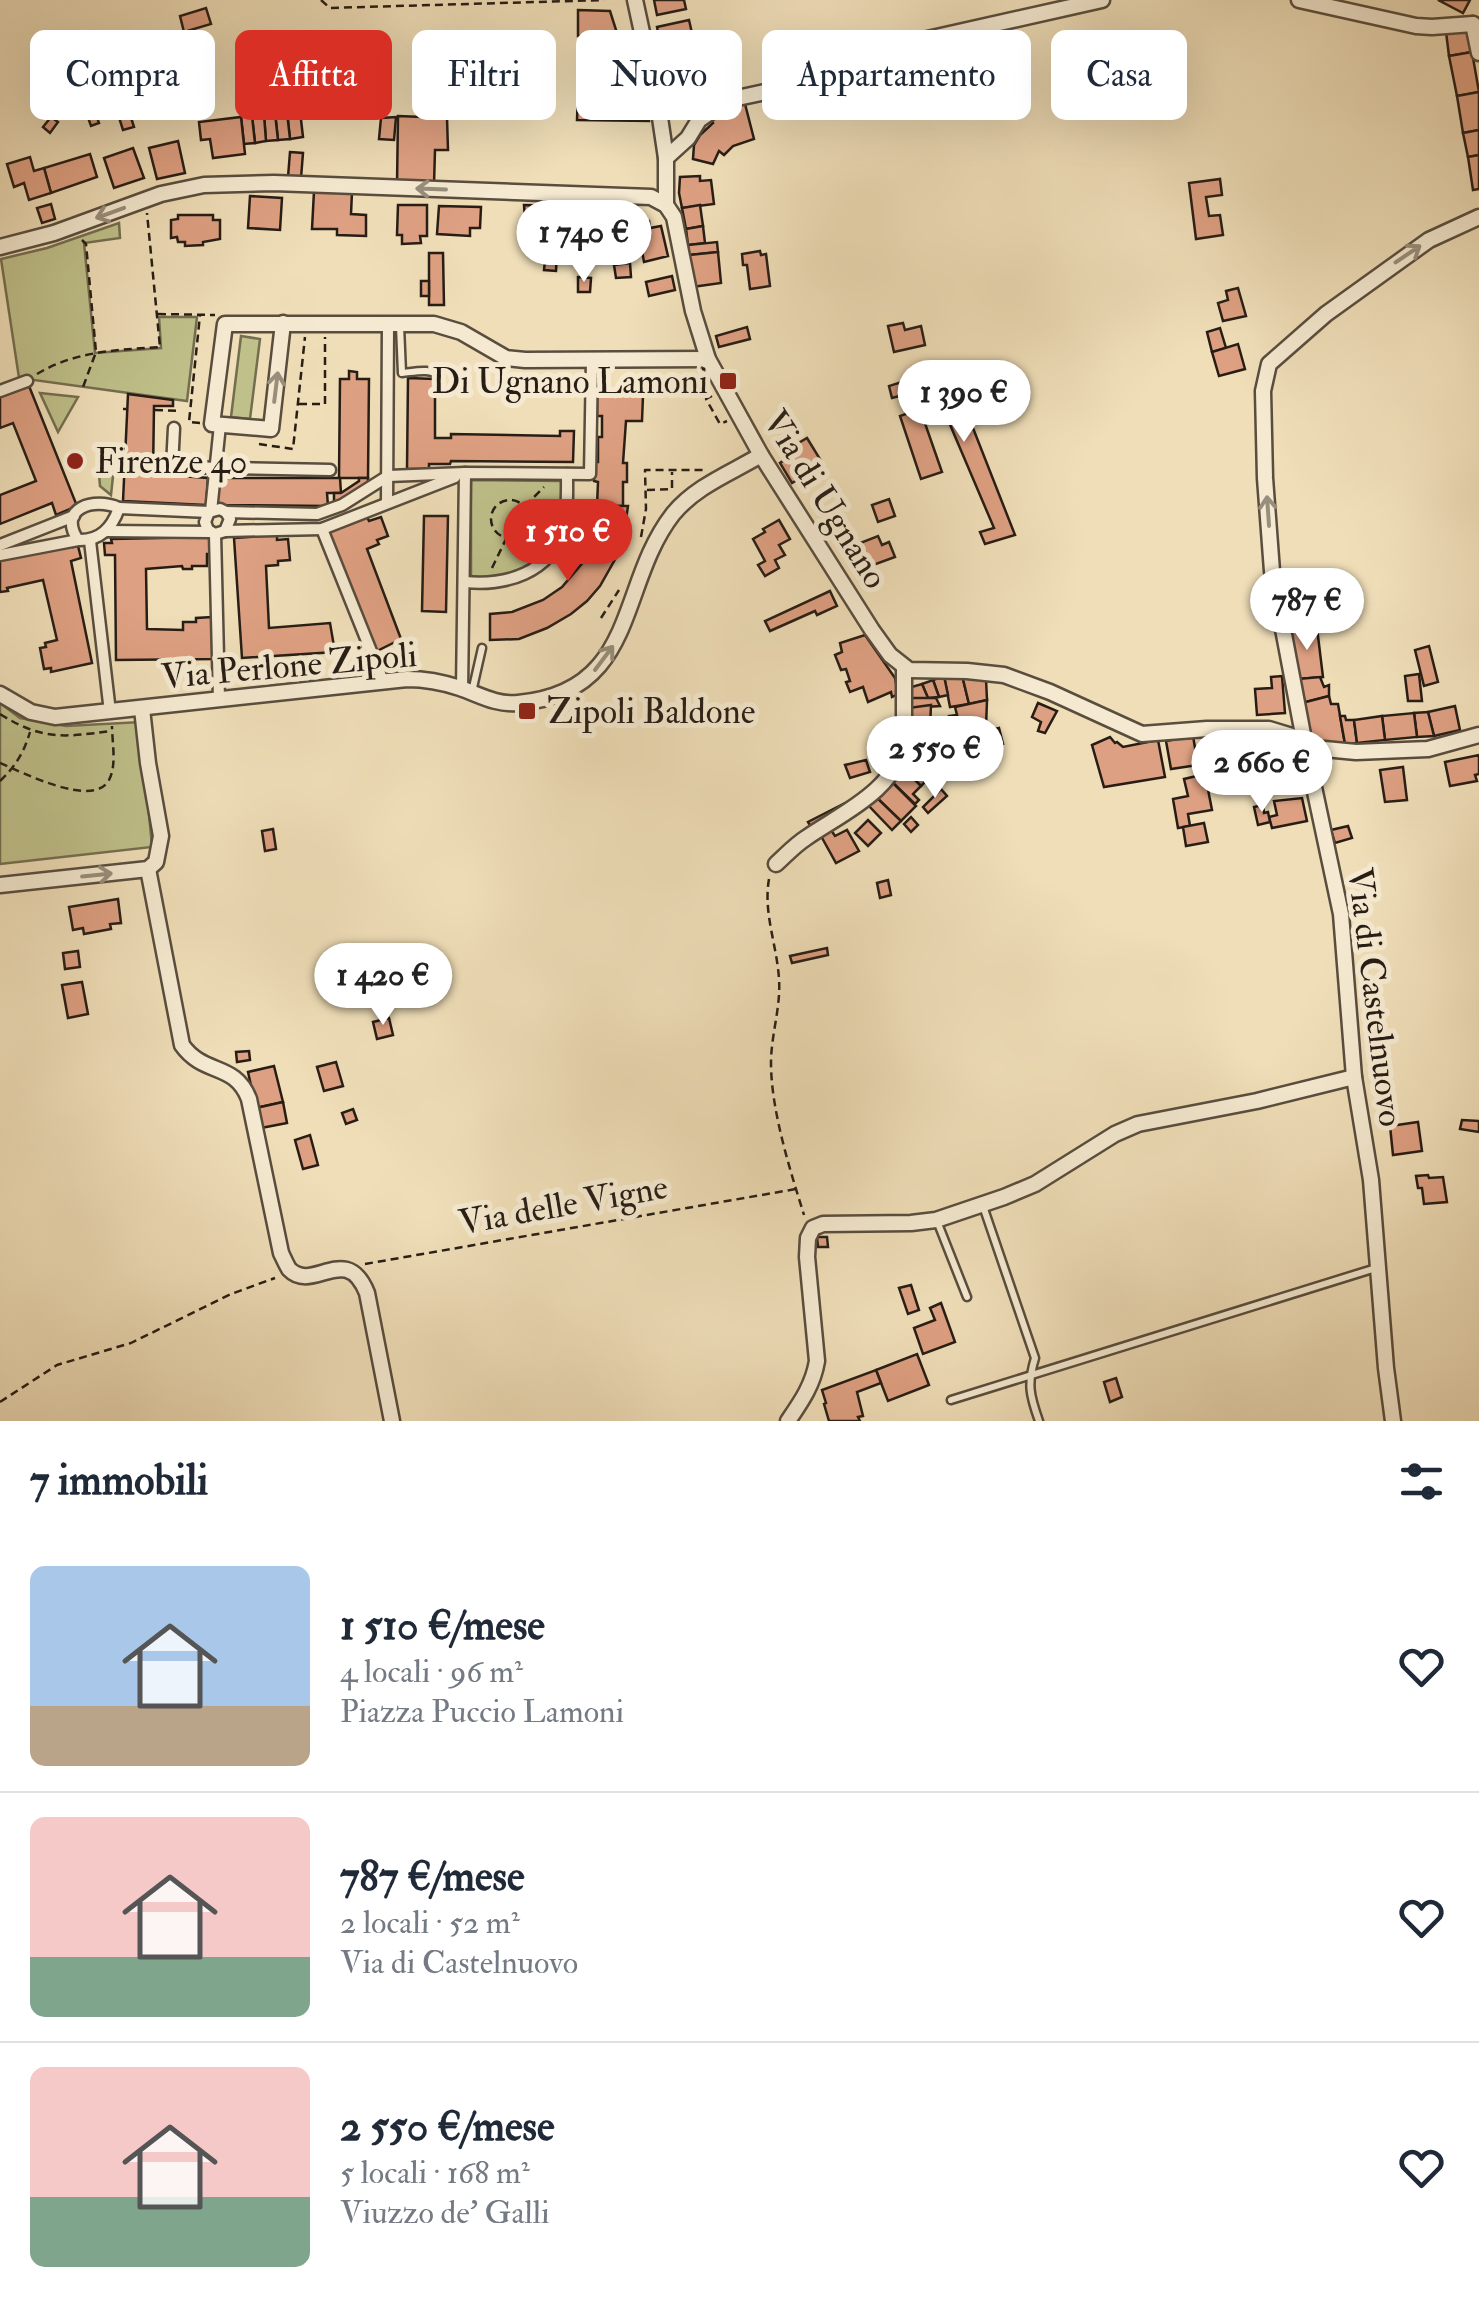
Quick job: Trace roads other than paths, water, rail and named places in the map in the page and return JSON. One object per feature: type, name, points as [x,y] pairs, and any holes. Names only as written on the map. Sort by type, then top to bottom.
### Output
[{"type":"street","name":"Via di Ugnano","points":[[635,0],[659,111],[666,158],[666,205],[675,220],[692,311],[708,360],[761,454],[881,644],[904,667]]},
{"type":"street","points":[[666,158],[688,138],[699,120],[728,100],[794,86],[923,40],[1102,0]]},
{"type":"street","points":[[1299,0],[1416,26],[1476,21],[1479,53]]},
{"type":"street","points":[[0,247],[54,233],[161,194],[204,184],[646,196],[666,205]]},
{"type":"street","name":"Via di Castelnuovo","points":[[1393,1421],[1370,1180],[1354,1077],[1340,914],[1272,571],[1262,391],[1269,364],[1326,314],[1428,240],[1479,217]]},
{"type":"street","points":[[219,699],[217,533],[205,522],[216,468],[224,329],[434,324],[447,326],[506,358],[708,360]]},
{"type":"street","points":[[387,504],[394,325]]},
{"type":"street","points":[[216,424],[271,429],[282,329]]},
{"type":"street","points":[[111,718],[84,540],[71,527],[80,508],[101,502],[120,508],[316,514],[342,505],[388,476],[590,474],[592,360]]},
{"type":"street","points":[[0,392],[28,380]]},
{"type":"street","points":[[174,428],[172,467],[330,470]]},
{"type":"street","name":"Via Perlone Zipoli","points":[[0,694],[40,715],[111,718],[142,709],[219,699],[424,679],[501,703],[540,700],[571,688],[595,671],[616,641],[655,546],[671,518],[695,492],[761,454]]},
{"type":"street","points":[[465,582],[482,584],[512,579],[536,569],[554,550],[567,506],[563,473]]},
{"type":"street","points":[[0,555],[84,540],[107,531],[217,533],[322,529],[465,474]]},
{"type":"street","points":[[465,474],[467,691]]},
{"type":"street","points":[[107,531],[120,508]]},
{"type":"street","points":[[217,533],[230,524],[226,512]]},
{"type":"street","points":[[0,544],[74,516]]},
{"type":"street","points":[[322,529],[383,681]]},
{"type":"street","points":[[776,864],[802,840],[858,805],[892,770],[904,741],[904,667],[1004,676],[1050,692],[1142,734],[1269,730],[1292,736],[1304,746],[1356,752],[1428,749],[1479,735]]},
{"type":"street","points":[[0,884],[148,869],[156,862],[161,836],[142,709]]},
{"type":"street","points":[[148,869],[182,1045],[191,1057],[231,1074],[244,1086],[288,1268],[310,1276],[339,1269],[353,1271],[361,1278],[392,1421]]},
{"type":"street","points":[[788,1421],[808,1390],[817,1362],[807,1257],[813,1228],[823,1224],[936,1220],[1035,1184],[1138,1124],[1354,1077]]},
{"type":"lane","points":[[394,325],[402,373],[428,371],[440,377]]},
{"type":"lane","points":[[467,691],[482,648]]},
{"type":"lane","points":[[982,1204],[1035,1358],[1029,1375],[1030,1396],[1039,1421]]},
{"type":"lane","points":[[936,1220],[967,1297]]},
{"type":"lane","points":[[951,1400],[1377,1268]]},
{"type":"place","name":"Di Ugnano Lamoni","points":[[728,381]]},
{"type":"place","name":"Firenze 40","points":[[75,461]]},
{"type":"place","name":"Zipoli Baldone","points":[[527,711]]}]
